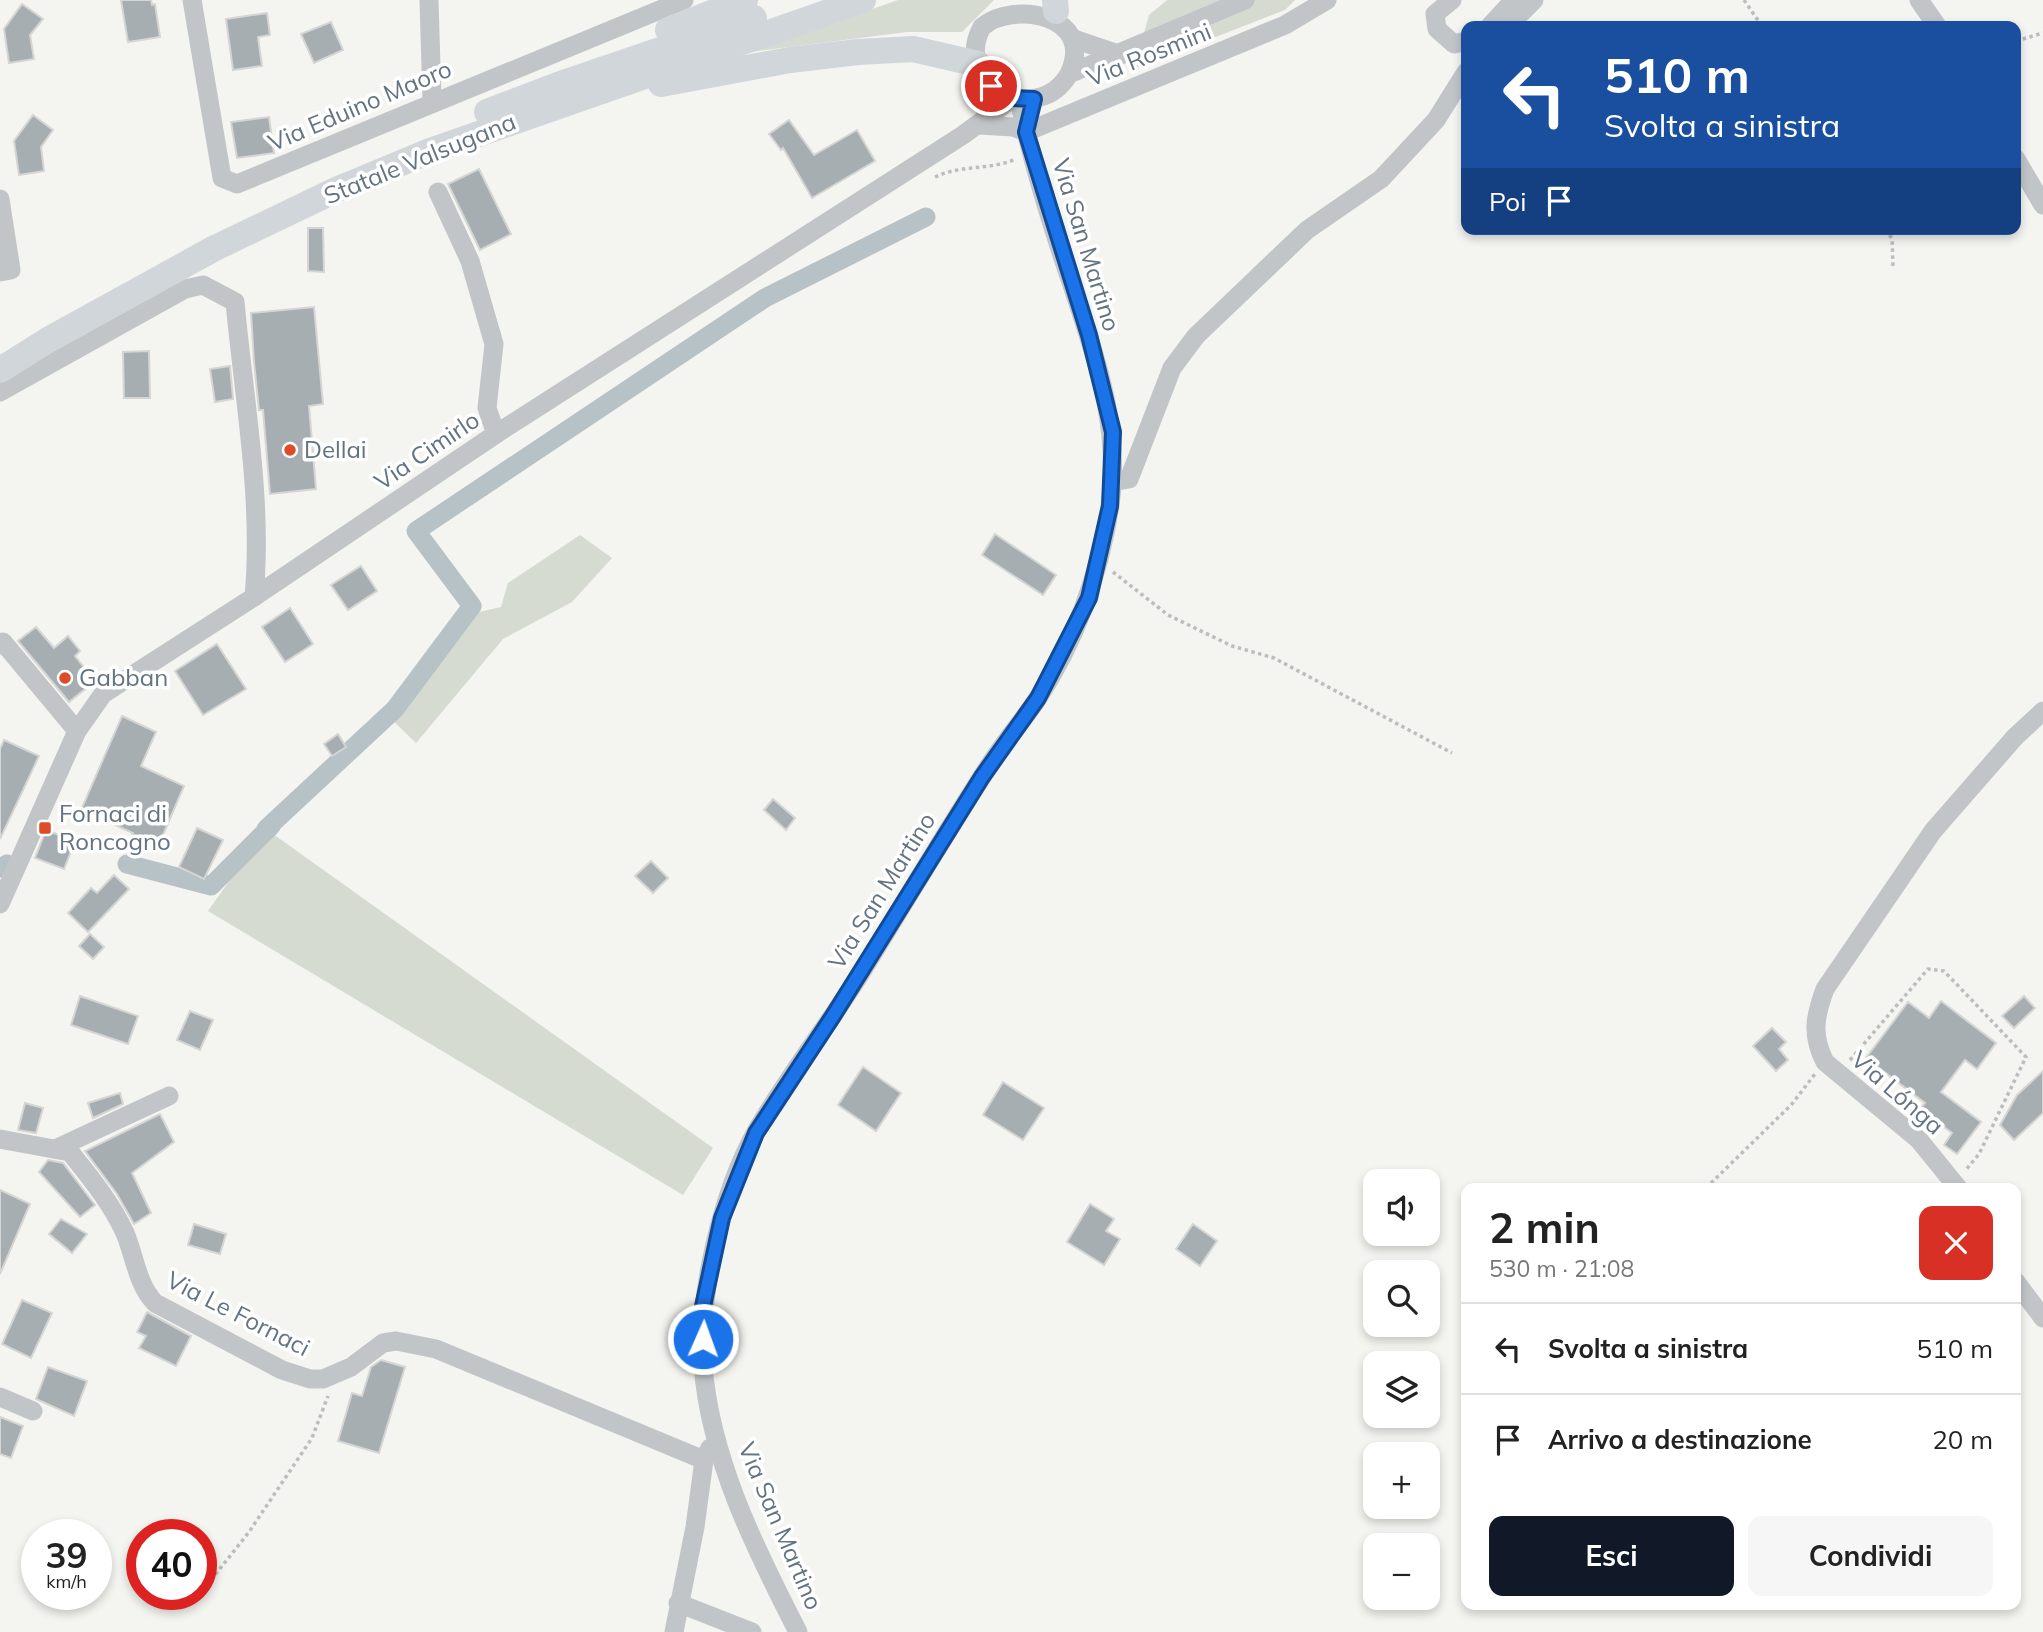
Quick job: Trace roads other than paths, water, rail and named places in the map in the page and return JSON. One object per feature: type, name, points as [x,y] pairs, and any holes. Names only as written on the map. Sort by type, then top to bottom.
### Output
[{"type":"highway","points":[[570,91],[597,58],[745,0]]},
{"type":"highway","name":"Statale Valsugana","points":[[0,353],[204,234],[329,175],[570,91],[809,0]]},
{"type":"highway","name":"Statale Valsugana","points":[[0,370],[48,340],[213,249],[324,196],[570,91],[863,0]]},
{"type":"highway","points":[[570,91],[790,60],[913,48],[978,64]]},
{"type":"street","name":"Via Eduino Maoro","points":[[192,0],[222,178],[237,184],[432,101],[684,0]]},
{"type":"street","points":[[429,0],[432,101]]},
{"type":"street","points":[[1069,74],[1121,55],[1245,0]]},
{"type":"street","name":"Via Rosmini","points":[[1026,132],[1285,25],[1327,0]]},
{"type":"street","points":[[1452,0],[1435,14],[1437,29],[1454,44],[1461,42]]},
{"type":"street","points":[[1495,21],[1514,0]]},
{"type":"street","points":[[1513,21],[1534,0]]},
{"type":"street","points":[[1919,0],[1934,21]]},
{"type":"street","points":[[1029,1],[1055,6],[1074,39],[1074,57],[1069,74],[1054,91],[1022,99],[994,89],[978,64],[976,50],[980,32],[998,10],[1010,3],[1029,1]]},
{"type":"street","points":[[1074,39],[1121,55]]},
{"type":"street","points":[[1112,482],[1129,479],[1172,368],[1196,336],[1307,230],[1381,179],[1436,120],[1461,80]]},
{"type":"street","points":[[994,89],[979,125],[1013,127],[1026,132],[1022,99]]},
{"type":"street","name":"Via Cimirlo","points":[[0,904],[77,731],[103,694],[254,597],[496,434],[1022,99]]},
{"type":"street","name":"Via San Martino","points":[[798,1632],[773,1583],[734,1491],[716,1437],[703,1367],[702,1311],[722,1218],[756,1133],[833,1016],[982,777],[1038,698],[1089,598],[1112,482],[1113,432],[1089,335],[1026,132]]},
{"type":"street","points":[[2021,168],[2043,205]]},
{"type":"street","points":[[438,192],[470,261],[494,344],[487,408],[496,434]]},
{"type":"street","points":[[0,200],[6,271]]},
{"type":"street","points":[[0,392],[185,289],[203,285],[235,303],[255,505],[258,554],[254,597]]},
{"type":"street","points":[[0,645],[3,642],[77,731]]},
{"type":"street","name":"Via Lónga","points":[[1955,1183],[1919,1140],[1832,1069],[1815,1044],[1815,1016],[1825,989],[1933,831],[2015,737],[2043,711]]},
{"type":"street","points":[[55,1149],[169,1096]]},
{"type":"street","name":"Via Le Fornaci","points":[[0,1139],[70,1152],[97,1186],[124,1232],[145,1292],[155,1303],[282,1370],[310,1379],[335,1375],[351,1367],[383,1343],[418,1345],[436,1349],[704,1460]]},
{"type":"street","points":[[2021,1289],[2043,1318]]},
{"type":"street","points":[[0,1397],[33,1411]]},
{"type":"street","points":[[674,1632],[695,1527],[704,1460],[716,1437]]},
{"type":"street","points":[[678,1602],[752,1632]]},
{"type":"waterway","points":[[266,829],[395,709],[472,606],[416,531],[765,298],[926,217]]},
{"type":"waterway","points":[[127,864],[211,886],[271,826]]},
{"type":"waterway","points":[[0,868],[7,864]]},
{"type":"place","name":"Dellai","points":[[290,450]]},
{"type":"place","name":"Gabban","points":[[65,678]]},
{"type":"place","name":"Fornaci di Roncogno","points":[[45,828]]}]
